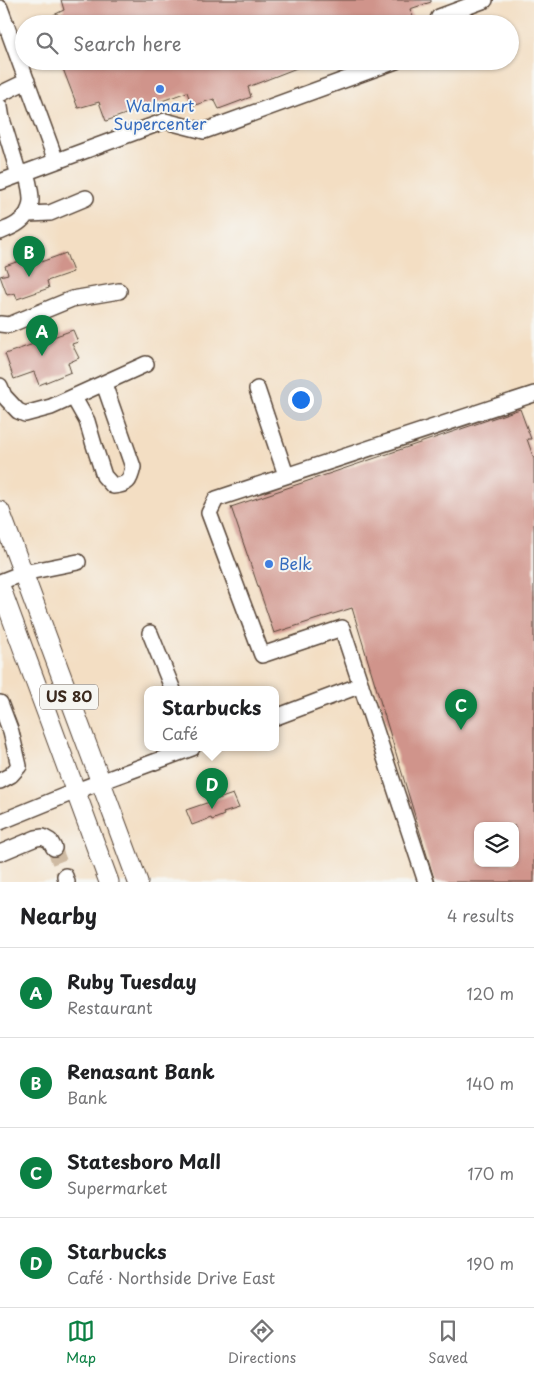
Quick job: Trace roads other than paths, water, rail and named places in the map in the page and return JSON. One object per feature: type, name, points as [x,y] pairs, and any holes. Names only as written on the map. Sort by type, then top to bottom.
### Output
[{"type":"main road","name":"US 80","points":[[0,511],[138,882]]},
{"type":"main road","name":"US 80","points":[[0,586],[6,624],[76,791],[109,882]]},
{"type":"lane","points":[[444,15],[485,0]]},
{"type":"lane","points":[[0,8],[15,49]]},
{"type":"lane","points":[[23,70],[56,161]]},
{"type":"lane","points":[[0,182],[165,121],[204,131],[371,70]]},
{"type":"lane","points":[[0,94],[27,81]]},
{"type":"lane","points":[[0,107],[2,119],[32,196],[29,214],[18,224],[0,232]]},
{"type":"lane","points":[[29,214],[50,213],[86,198]]},
{"type":"lane","points":[[0,324],[9,325],[72,299],[119,291]]},
{"type":"lane","points":[[0,386],[4,396],[18,412],[25,414],[74,398],[146,364]]},
{"type":"lane","points":[[74,398],[87,421],[104,476],[113,486],[123,486],[131,479],[133,467],[104,384]]},
{"type":"lane","points":[[258,389],[286,476]]},
{"type":"lane","points":[[426,882],[342,628],[262,655],[209,513],[216,499],[534,394]]},
{"type":"lane","points":[[0,582],[23,573],[78,562]]},
{"type":"lane","points":[[150,634],[170,686]]},
{"type":"lane","points":[[279,716],[361,685]]},
{"type":"lane","points":[[0,703],[11,732],[19,766],[11,775],[0,782]]},
{"type":"lane","points":[[0,822],[76,791],[184,751]]},
{"type":"lane","points":[[0,853],[36,838],[43,837],[50,841],[54,848]]},
{"type":"tunnel","points":[[54,848],[65,876]]},
{"type":"place","name":"Walmart Supercenter","points":[[160,89]]},
{"type":"place","name":"Renasant Bank","points":[[29,277]]},
{"type":"place","name":"Ruby Tuesday","points":[[42,356]]},
{"type":"place","name":"Belk","points":[[269,564]]},
{"type":"place","name":"Statesboro Mall","points":[[461,730]]},
{"type":"place","name":"Starbucks","points":[[212,809]]}]
